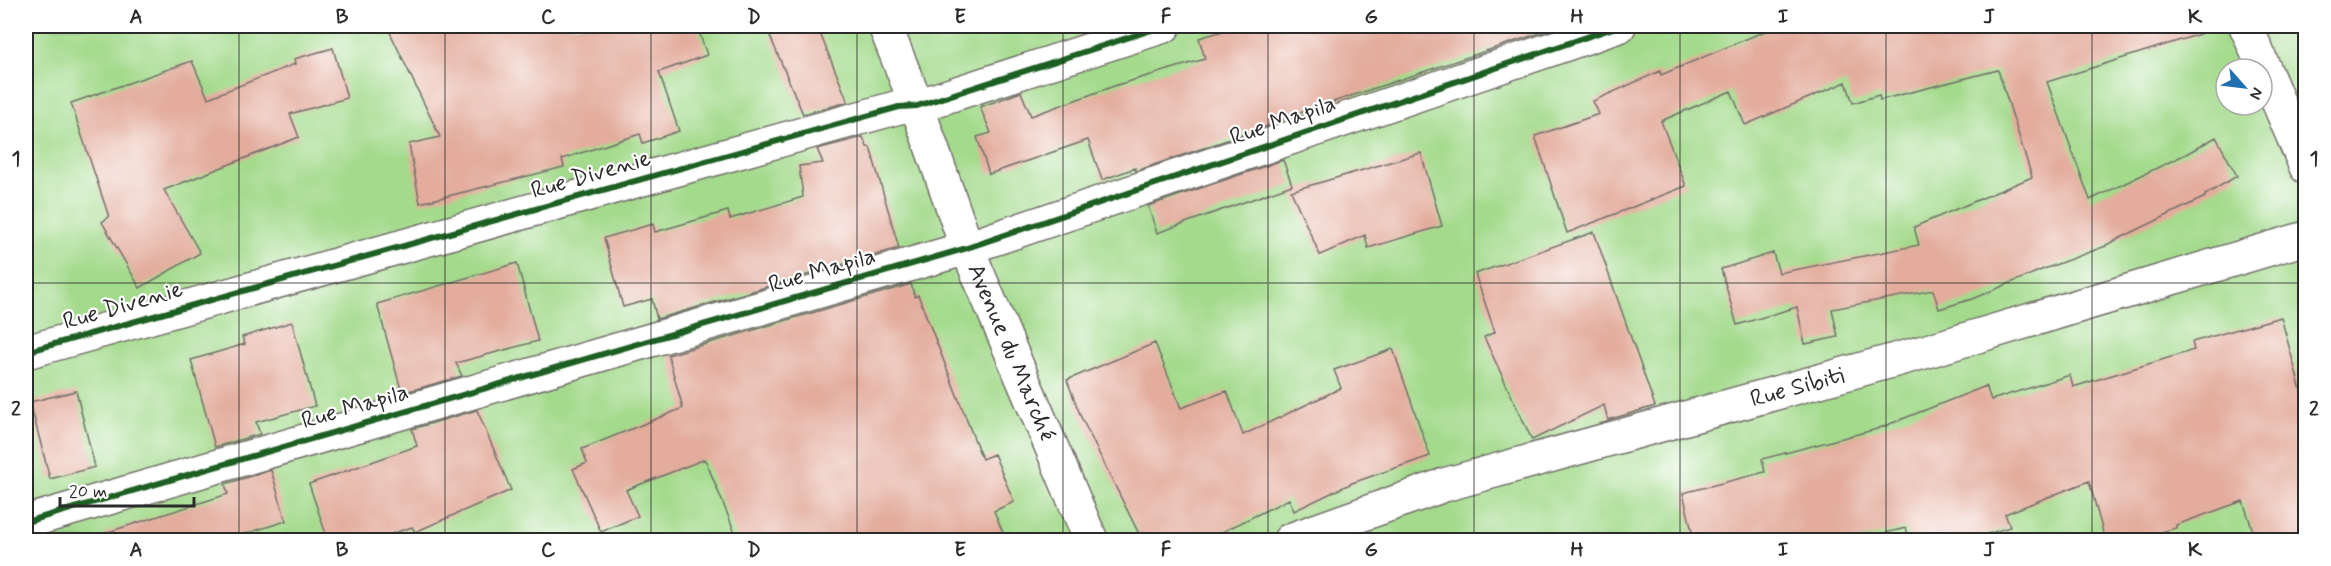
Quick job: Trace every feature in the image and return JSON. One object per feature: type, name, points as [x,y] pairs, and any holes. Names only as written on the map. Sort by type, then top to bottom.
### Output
[{"type":"street","name":"Avenue du Marché","points":[[885,26],[917,106],[967,248],[1091,540]]},
{"type":"street","name":"Rue Divenie","points":[[26,352],[899,107],[917,106],[1164,26]]},
{"type":"street","name":"Rue Mapila","points":[[26,522],[967,248],[1619,26]]},
{"type":"street","points":[[2246,26],[2306,167]]},
{"type":"street","name":"Rue Sibiti","points":[[1290,540],[1444,485],[1924,352],[2306,238]]},
{"type":"green space","points":[[26,26],[2305,26],[2305,540],[26,540]]},
{"type":"building","points":[[387,26],[697,26],[707,55],[659,72],[679,131],[643,143],[640,134],[562,159],[564,167],[420,203],[409,144],[440,137]]},
{"type":"building","points":[[794,26],[817,26],[848,102],[803,114],[770,36]]},
{"type":"building","points":[[1240,26],[1555,26],[1555,28],[1270,123],[1271,125],[1136,171],[1135,168],[1102,180],[1088,140],[989,174],[977,137],[991,133],[980,107],[1021,92],[1031,116],[1117,85],[1205,59],[1199,38]]},
{"type":"building","points":[[1777,26],[2199,26],[2200,34],[2047,82],[2090,200],[2216,137],[2237,176],[2205,197],[2106,246],[1972,299],[1939,309],[1933,290],[1832,309],[1838,337],[1805,344],[1797,307],[1737,325],[1721,269],[1773,253],[1779,273],[1919,245],[1914,227],[2032,177],[1998,70],[1880,100],[1879,95],[1853,103],[1846,82],[1745,125],[1731,91],[1661,121],[1686,186],[1567,233],[1535,136],[1599,114],[1593,101],[1660,71],[1661,75]]},
{"type":"building","points":[[333,48],[347,98],[290,114],[299,137],[164,190],[200,253],[140,288],[102,222],[109,217],[71,103],[192,61],[208,98],[295,64],[294,59]]},
{"type":"building","points":[[863,137],[867,147],[870,147],[899,248],[657,319],[652,299],[623,307],[604,238],[653,224],[655,232],[728,211],[730,219],[803,197],[799,166],[823,163],[817,149]]},
{"type":"building","points":[[1421,153],[1442,226],[1368,248],[1365,235],[1320,255],[1291,191]]},
{"type":"building","points":[[1283,160],[1292,185],[1157,233],[1148,206]]},
{"type":"building","points":[[1594,232],[1655,406],[1608,420],[1604,405],[1532,440],[1484,337],[1495,332],[1475,274]]},
{"type":"building","points":[[517,263],[538,341],[456,363],[462,376],[402,393],[377,304]]},
{"type":"building","points":[[911,284],[915,297],[918,295],[982,459],[994,454],[1014,502],[994,511],[1006,540],[738,540],[705,459],[626,490],[638,516],[601,532],[573,469],[587,463],[582,449],[683,408],[668,355]]},
{"type":"building","points":[[2281,317],[2306,409],[2306,540],[2256,540],[2243,501],[2176,525],[2176,528],[2131,540],[2105,540],[2089,481],[2005,514],[2010,527],[1967,540],[1910,540],[1906,528],[1856,540],[1694,540],[1683,493],[1765,472],[1762,459],[1877,429],[1986,386],[1991,400],[2070,375],[2073,387],[2194,350],[2192,342]]},
{"type":"building","points":[[292,322],[315,406],[256,422],[260,434],[215,447],[191,360],[245,344],[242,337]]},
{"type":"building","points":[[1155,343],[1181,408],[1227,391],[1243,435],[1341,388],[1334,370],[1393,349],[1430,456],[1352,483],[1294,511],[1289,499],[1206,540],[1142,540],[1081,417],[1067,380]]},
{"type":"building","points":[[76,391],[95,467],[50,479],[30,402]]},
{"type":"building","points":[[477,410],[511,490],[415,532],[412,527],[374,540],[328,540],[309,484],[417,446],[412,429]]},
{"type":"building","points":[[271,470],[286,521],[225,540],[106,540],[105,533],[228,494],[225,484]]},
{"type":"cycle path","points":[[26,352],[899,107],[917,106],[1164,26]]},
{"type":"cycle path","points":[[26,522],[967,248],[1619,26]]}]
